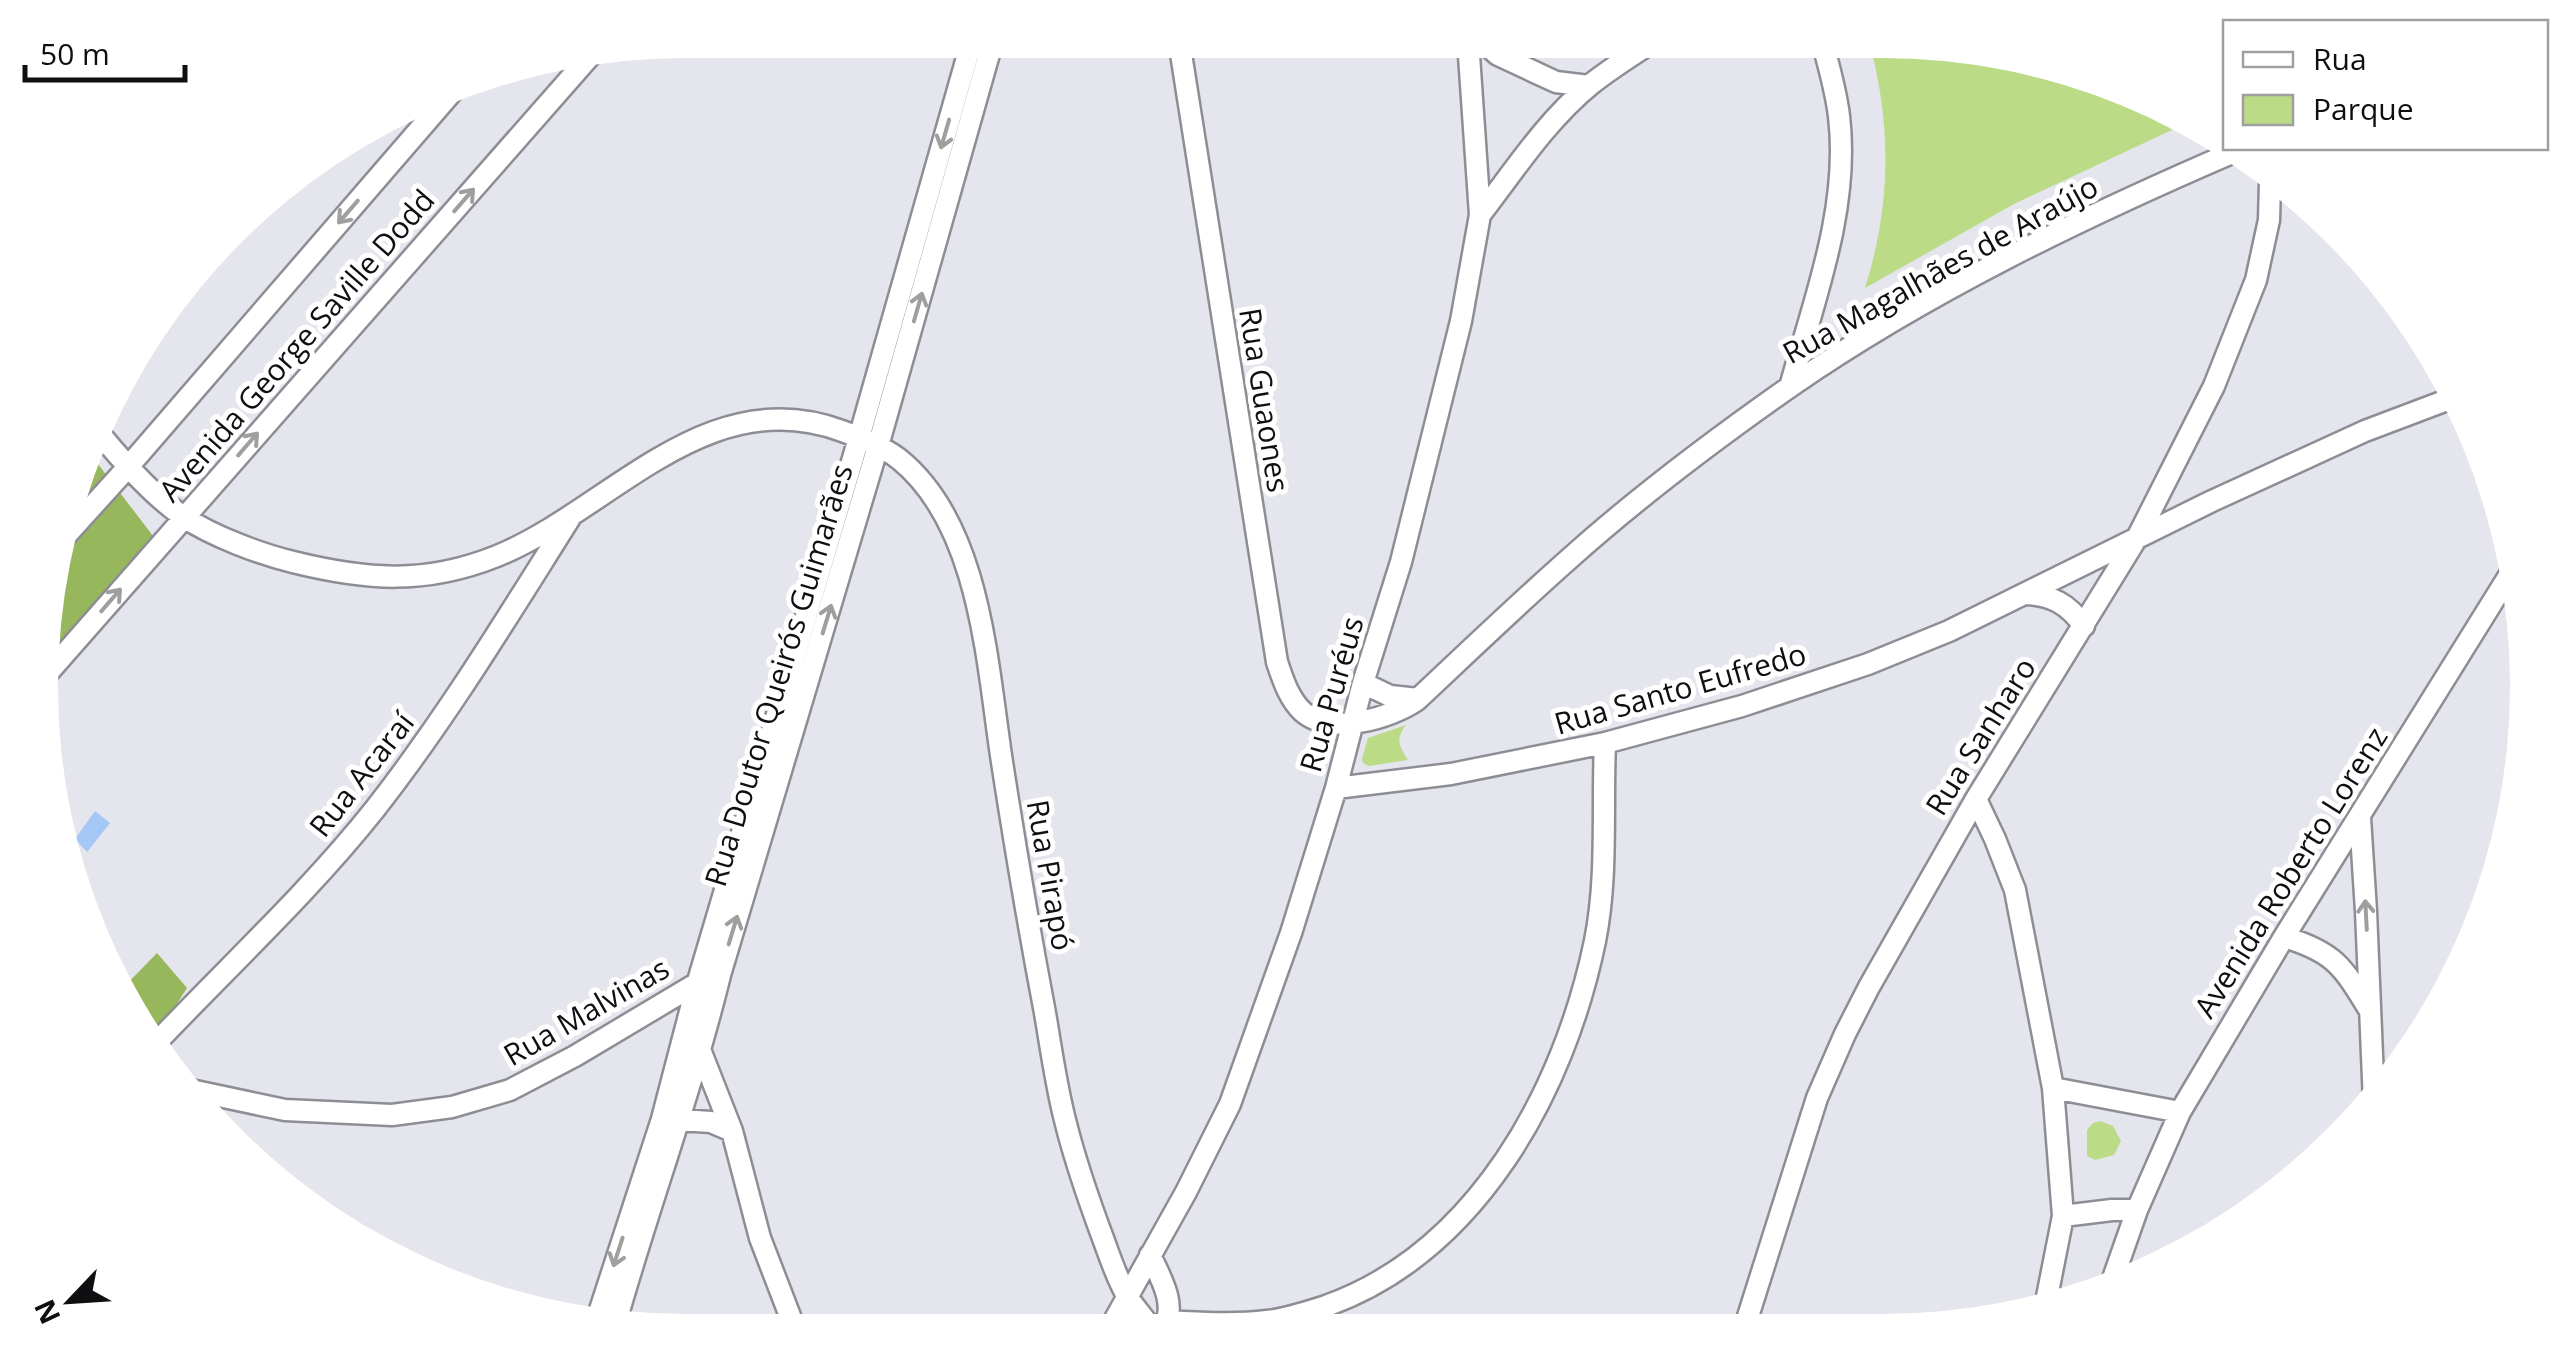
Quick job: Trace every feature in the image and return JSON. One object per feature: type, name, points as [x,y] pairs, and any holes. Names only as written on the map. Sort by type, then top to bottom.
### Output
[{"type":"street","name":"Rua Doutor Queirós Guimarães","points":[[606,1308],[669,1119],[701,1050],[869,442],[967,58]]},
{"type":"street","name":"Rua Doutor Queirós Guimarães","points":[[669,1119],[698,981],[987,58]]},
{"type":"street","name":"Rua Guaones","points":[[1182,58],[1277,662],[1288,692],[1306,715],[1352,723]]},
{"type":"street","name":"Rua Puréus","points":[[1117,1314],[1230,1104],[1290,934],[1401,562],[1461,321],[1480,215],[1469,58]]},
{"type":"street","points":[[1504,58],[1556,82],[1589,86]]},
{"type":"street","points":[[1480,215],[1534,144],[1589,86],[1629,58]]},
{"type":"street","points":[[1790,387],[1836,215],[1839,118],[1826,58]]},
{"type":"street","name":"Avenida George Saville Dodd","points":[[59,661],[580,67]]},
{"type":"street","name":"Avenida George Saville Dodd","points":[[80,520],[438,108]]},
{"type":"street","name":"Rua Magalhães de Araújo","points":[[1352,723],[1395,713],[1418,699],[1572,557],[1680,468],[1846,350],[2032,246],[2126,198],[2222,157]]},
{"type":"street","name":"Rua Sanharo","points":[[1749,1314],[1816,1098],[1869,987],[1976,799],[2138,536],[2214,386],[2256,280],[2270,191]]},
{"type":"street","name":"Rua Santo Eufredo","points":[[1336,788],[1452,774],[1604,743],[1742,706],[1868,664],[1949,630],[2138,536],[2365,431],[2443,402]]},
{"type":"street","name":"Rua Pirapó","points":[[107,442],[128,467],[184,517],[226,538],[272,557],[342,574],[383,578],[437,573],[494,558],[524,544],[674,447],[736,425],[806,420],[869,442],[899,460],[924,483],[957,540],[968,572],[1065,1119],[1094,1213],[1127,1296],[1147,1314]]},
{"type":"street","name":"Rua Acaraí","points":[[164,1035],[316,880],[376,807],[443,716],[574,512]]},
{"type":"street","name":"Avenida Roberto Lorenz","points":[[2117,1268],[2180,1112],[2502,587]]},
{"type":"street","points":[[2025,594],[2059,601],[2084,626]]},
{"type":"street","points":[[1363,682],[1390,696],[1418,699]]},
{"type":"street","points":[[1299,1314],[1348,1298],[1393,1274],[1428,1248],[1474,1201],[1506,1158],[1537,1105],[1579,1007],[1596,937],[1604,845],[1604,743]]},
{"type":"street","points":[[1976,799],[2015,890],[2053,1088],[2063,1216],[2048,1291]]},
{"type":"street","points":[[2360,818],[2373,1078]]},
{"type":"street","points":[[2284,937],[2328,954],[2343,969],[2371,1013]]},
{"type":"street","name":"Rua Malvinas","points":[[207,1093],[285,1110],[392,1115],[452,1107],[510,1090],[575,1056],[698,981],[720,975]]},
{"type":"street","points":[[685,1030],[701,1050],[732,1131],[760,1238],[789,1314]]},
{"type":"street","points":[[2053,1088],[2180,1112]]},
{"type":"street","points":[[669,1119],[711,1122],[732,1131]]},
{"type":"street","points":[[2063,1216],[2137,1210]]},
{"type":"street","points":[[1150,1255],[1166,1292],[1165,1314]]},
{"type":"green space","points":[[1873,58],[1924,59],[2005,70],[2084,91],[2173,129],[2014,204],[1865,288],[1884,196],[1885,135]]},
{"type":"green space","points":[[98,464],[160,545],[59,647],[70,563]]},
{"type":"green space","points":[[1406,725],[1400,742],[1408,760],[1369,766],[1363,763],[1368,738]]},
{"type":"green space","points":[[157,953],[187,988],[160,1030],[142,999],[131,980]]},
{"type":"green space","points":[[2100,1121],[2113,1126],[2121,1141],[2114,1155],[2095,1160],[2087,1156],[2087,1130]]},
{"type":"water","points":[[95,811],[110,823],[87,852],[77,837]]}]
